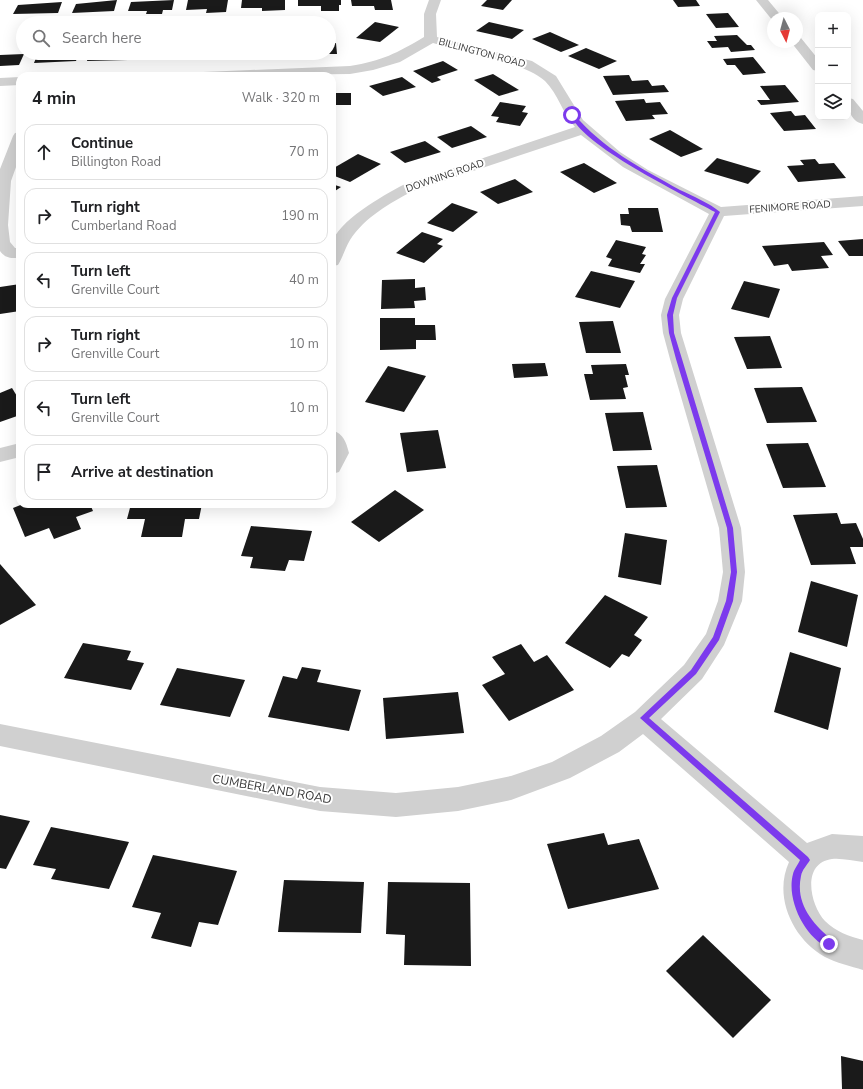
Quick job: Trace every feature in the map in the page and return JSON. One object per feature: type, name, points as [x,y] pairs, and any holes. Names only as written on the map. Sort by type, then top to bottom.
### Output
[{"type":"street","points":[[301,72],[350,70],[373,66],[395,59],[431,39],[428,25],[432,5],[435,0]]},
{"type":"street","points":[[762,0],[772,12]]},
{"type":"street","name":"BILLINGTON ROAD","points":[[431,39],[527,64],[540,70],[551,77],[572,115],[584,129],[604,146],[628,164],[718,212]]},
{"type":"street","points":[[802,48],[815,63]]},
{"type":"street","points":[[0,82],[16,81]]},
{"type":"street","points":[[851,106],[863,120]]},
{"type":"street","name":"DOWNING ROAD","points":[[336,250],[346,233],[364,215],[385,200],[408,188],[584,129]]},
{"type":"street","points":[[16,147],[3,181],[8,201],[2,242],[10,253],[16,254]]},
{"type":"street","name":"FENIMORE ROAD","points":[[718,212],[863,201]]},
{"type":"street","name":"CUMBERLAND ROAD","points":[[0,735],[320,799],[396,805],[458,800],[511,788],[561,770],[610,744],[644,718],[693,672],[716,638],[730,601],[734,572],[730,528],[679,359],[672,333],[670,315],[674,298],[718,212]]},
{"type":"street","points":[[336,441],[339,453],[336,459]]},
{"type":"street","points":[[0,455],[16,451]]},
{"type":"street","points":[[644,718],[805,860]]},
{"type":"street","points":[[863,849],[846,846],[830,846],[817,851],[805,860],[797,874],[795,891],[800,911],[812,929],[829,944],[850,954],[863,955]]},
{"type":"building","points":[[117,0],[114,11],[72,13],[76,4]]},
{"type":"building","points":[[174,0],[172,10],[163,10],[162,14],[146,14],[147,11],[128,11],[131,2]]},
{"type":"building","points":[[188,0],[228,0],[226,12],[206,13],[207,9],[186,10]]},
{"type":"building","points":[[242,0],[285,0],[285,10],[262,11],[262,8],[241,8]]},
{"type":"building","points":[[298,0],[341,0],[341,5],[339,5],[339,11],[321,11],[321,6],[298,6]]},
{"type":"building","points":[[351,0],[391,0],[393,10],[375,10],[374,6],[352,6]]},
{"type":"building","points":[[487,0],[512,0],[503,10],[481,6]]},
{"type":"building","points":[[673,0],[696,0],[700,6],[678,7]]},
{"type":"building","points":[[62,2],[58,13],[13,14],[18,5]]},
{"type":"building","points":[[728,13],[739,27],[716,28],[706,14]]},
{"type":"building","points":[[375,22],[399,27],[380,42],[356,38]]},
{"type":"building","points":[[489,22],[524,30],[512,39],[476,31]]},
{"type":"building","points":[[550,32],[579,45],[561,52],[532,39]]},
{"type":"building","points":[[737,35],[747,45],[751,45],[755,50],[731,52],[728,47],[712,48],[707,41],[717,41],[714,36]]},
{"type":"building","points":[[586,48],[617,61],[599,69],[568,56]]},
{"type":"building","points":[[16,54],[16,60],[21,60],[19,65],[0,66],[0,55]]},
{"type":"building","points":[[753,57],[766,73],[743,75],[735,65],[727,65],[723,59]]},
{"type":"building","points":[[35,60],[76,60],[76,61],[34,63]]},
{"type":"building","points":[[87,60],[128,60],[87,61]]},
{"type":"building","points":[[443,61],[458,70],[437,77],[441,80],[432,83],[413,71]]},
{"type":"building","points":[[493,74],[519,90],[499,96],[474,80]]},
{"type":"building","points":[[629,75],[632,81],[648,80],[652,86],[664,85],[669,92],[613,95],[603,76]]},
{"type":"building","points":[[402,77],[416,87],[383,96],[369,86]]},
{"type":"building","points":[[785,85],[799,102],[761,105],[757,100],[770,100],[760,86]]},
{"type":"building","points":[[336,93],[351,93],[351,105],[336,105]]},
{"type":"building","points":[[644,99],[646,103],[660,102],[668,114],[652,115],[655,119],[626,121],[615,101]]},
{"type":"building","points":[[500,102],[526,106],[522,112],[528,113],[520,126],[496,122],[499,117],[491,116]]},
{"type":"building","points":[[791,111],[795,116],[805,115],[816,129],[784,131],[770,113]]},
{"type":"building","points":[[471,126],[487,137],[452,148],[437,137]]},
{"type":"building","points":[[670,130],[703,149],[681,157],[649,139]]},
{"type":"building","points":[[425,141],[441,152],[405,163],[390,152]]},
{"type":"building","points":[[358,154],[381,164],[350,182],[336,177],[336,167]]},
{"type":"building","points":[[717,158],[761,171],[748,184],[704,171]]},
{"type":"building","points":[[815,159],[819,164],[834,163],[846,178],[798,182],[787,166],[804,165],[800,160]]},
{"type":"building","points":[[584,163],[617,183],[594,193],[560,172]]},
{"type":"building","points":[[515,179],[533,192],[498,204],[480,192]]},
{"type":"building","points":[[336,185],[341,187],[336,190]]},
{"type":"building","points":[[452,203],[478,212],[453,232],[427,223]]},
{"type":"building","points":[[628,208],[658,208],[663,232],[632,232],[630,226],[621,225],[620,214],[629,214]]},
{"type":"building","points":[[422,232],[443,239],[437,244],[443,246],[424,263],[396,253]]},
{"type":"building","points":[[863,239],[863,256],[849,256],[838,241]]},
{"type":"building","points":[[616,240],[646,247],[642,254],[646,255],[640,264],[645,264],[640,273],[608,266],[612,259],[606,257]]},
{"type":"building","points":[[824,242],[833,255],[821,256],[829,268],[792,271],[788,264],[774,266],[762,246]]},
{"type":"building","points":[[591,271],[635,281],[620,308],[575,297]]},
{"type":"building","points":[[415,279],[415,288],[425,287],[426,300],[414,301],[415,308],[381,309],[382,280]]},
{"type":"building","points":[[744,281],[780,289],[769,318],[731,309]]},
{"type":"building","points":[[16,285],[16,312],[0,314],[0,287]]},
{"type":"building","points":[[380,318],[415,318],[415,325],[435,325],[436,340],[416,340],[416,349],[380,350]]},
{"type":"building","points":[[613,321],[621,353],[586,353],[579,322]]},
{"type":"building","points":[[770,336],[782,368],[747,369],[734,337]]},
{"type":"building","points":[[545,363],[548,376],[514,378],[512,364]]},
{"type":"building","points":[[626,364],[629,375],[625,375],[628,387],[623,388],[626,399],[590,400],[584,374],[593,374],[591,365]]},
{"type":"building","points":[[388,366],[426,376],[404,412],[365,402]]},
{"type":"building","points":[[802,387],[817,422],[767,423],[754,388]]},
{"type":"building","points":[[12,388],[16,394],[16,416],[0,422],[0,393]]},
{"type":"building","points":[[643,412],[652,450],[613,451],[605,413]]},
{"type":"building","points":[[438,430],[446,468],[407,472],[400,433]]},
{"type":"building","points":[[808,443],[826,487],[783,488],[766,444]]},
{"type":"building","points":[[657,465],[667,507],[626,508],[617,466]]},
{"type":"building","points":[[395,490],[424,510],[379,542],[351,522]]},
{"type":"building","points":[[13,508],[92,508],[93,511],[76,517],[81,529],[54,539],[49,528],[25,537]]},
{"type":"building","points":[[130,508],[201,508],[199,519],[185,519],[182,537],[141,537],[145,519],[127,519]]},
{"type":"building","points":[[837,513],[841,524],[856,523],[863,539],[863,547],[850,547],[856,564],[811,565],[793,515]]},
{"type":"building","points":[[251,526],[312,531],[304,561],[289,560],[285,571],[250,568],[253,557],[241,556]]},
{"type":"building","points":[[625,533],[667,540],[661,585],[618,577]]},
{"type":"building","points":[[0,564],[36,605],[0,625]]},
{"type":"building","points":[[811,581],[858,595],[847,647],[798,632]]},
{"type":"building","points":[[605,595],[648,617],[634,635],[642,640],[629,657],[622,654],[610,668],[565,643]]},
{"type":"building","points":[[83,643],[131,651],[127,660],[144,663],[131,690],[64,678]]},
{"type":"building","points":[[521,644],[534,662],[547,655],[574,690],[509,721],[482,685],[505,674],[492,657]]},
{"type":"building","points":[[790,652],[841,668],[828,730],[774,712]]},
{"type":"building","points":[[302,667],[321,670],[317,682],[361,690],[349,731],[268,717],[283,676],[297,679]]},
{"type":"building","points":[[177,668],[245,680],[230,717],[160,705]]},
{"type":"building","points":[[458,692],[464,733],[386,739],[383,698]]},
{"type":"building","points":[[0,815],[30,821],[6,869],[0,868]]},
{"type":"building","points":[[51,827],[129,842],[109,889],[51,879],[56,869],[33,865]]},
{"type":"building","points":[[604,833],[608,845],[639,839],[659,889],[568,909],[547,844]]},
{"type":"building","points":[[153,855],[237,871],[218,925],[199,922],[191,947],[151,938],[161,913],[132,907]]},
{"type":"building","points":[[284,880],[364,882],[361,933],[278,932]]},
{"type":"building","points":[[388,882],[470,883],[471,966],[404,965],[405,935],[386,934]]},
{"type":"building","points":[[703,935],[771,1000],[733,1038],[666,971]]},
{"type":"building","points":[[841,1056],[863,1061],[863,1089],[842,1089]]},
{"type":"route","points":[[572,115],[584,129],[628,164],[718,212],[674,298],[670,315],[672,333],[679,359],[730,528],[734,572],[730,601],[716,638],[693,672],[644,718],[805,860],[797,874],[795,891],[800,911],[812,929],[829,944]]}]
